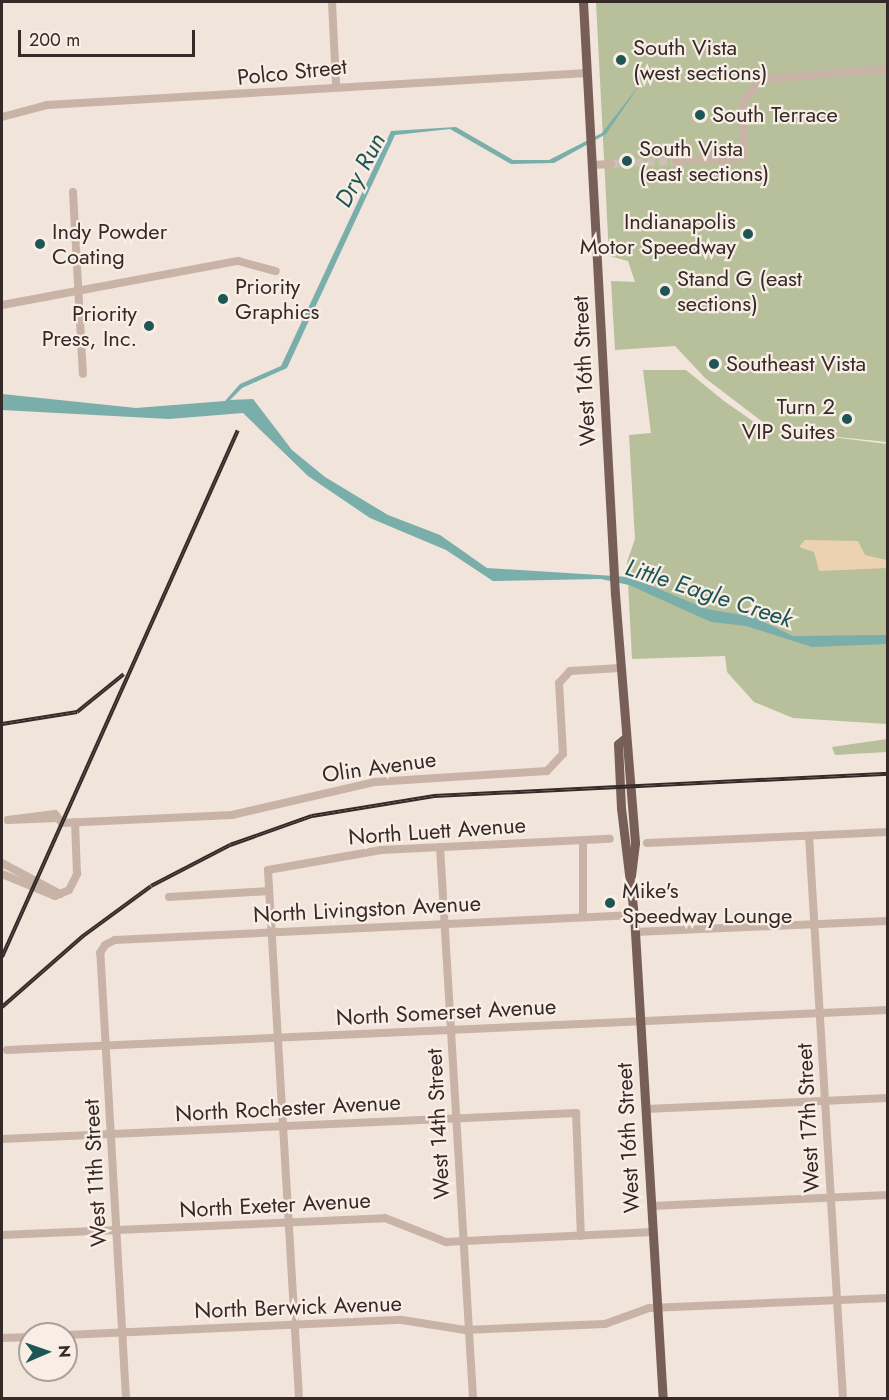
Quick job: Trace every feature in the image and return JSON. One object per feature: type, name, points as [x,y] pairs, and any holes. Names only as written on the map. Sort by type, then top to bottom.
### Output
[{"type":"main road","name":"West 16th Street","points":[[583,2],[615,594],[624,739],[635,843],[631,876],[663,1398]]},
{"type":"street","points":[[332,2],[336,85]]},
{"type":"street","points":[[676,161],[743,158],[744,101],[761,79],[888,69]]},
{"type":"street","name":"Polco Street","points":[[2,117],[47,105],[265,95],[336,85],[587,73]]},
{"type":"street","points":[[592,165],[611,164]]},
{"type":"street","points":[[73,192],[83,375]]},
{"type":"street","points":[[2,305],[238,261],[276,271]]},
{"type":"street","name":"Olin Avenue","points":[[57,818],[16,824],[8,820],[32,815],[57,818],[75,822],[241,814],[375,782],[551,770],[563,754],[559,683],[570,671],[620,668]]},
{"type":"street","points":[[60,894],[77,878],[75,822]]},
{"type":"street","points":[[647,843],[888,832]]},
{"type":"street","name":"West 17th Street","points":[[809,836],[843,1398]]},
{"type":"street","name":"North Luett Avenue","points":[[269,891],[268,870],[361,853],[610,839]]},
{"type":"street","points":[[583,840],[583,917]]},
{"type":"street","name":"West 14th Street","points":[[440,847],[473,1398]]},
{"type":"street","points":[[2,863],[60,894]]},
{"type":"street","points":[[2,874],[60,894]]},
{"type":"street","points":[[169,897],[269,891],[299,1398]]},
{"type":"street","name":"North Livingston Avenue","points":[[104,946],[115,940],[634,915]]},
{"type":"street","points":[[635,932],[888,921]]},
{"type":"street","name":"West 11th Street","points":[[104,946],[105,1045],[126,1398]]},
{"type":"street","name":"North Somerset Avenue","points":[[7,1050],[888,1010]]},
{"type":"street","points":[[646,1110],[888,1098]]},
{"type":"street","name":"North Rochester Avenue","points":[[2,1139],[576,1113],[581,1236]]},
{"type":"street","points":[[652,1206],[888,1195]]},
{"type":"street","name":"North Exeter Avenue","points":[[2,1235],[387,1218],[429,1239],[464,1241],[653,1232]]},
{"type":"street","name":"North Berwick Avenue","points":[[78,1334],[406,1320],[469,1330],[607,1323],[658,1308],[888,1298]]},
{"type":"street","points":[[2,1338],[18,1337]]},
{"type":"green space","name":"Indianapolis Motor Speedway","points":[[596,2],[887,2],[887,442],[808,434],[887,444],[887,724],[793,718],[754,702],[727,672],[725,656],[632,659],[627,562],[635,539],[629,435],[651,433],[643,370],[686,370],[757,424],[768,426],[705,378],[675,346],[615,350],[611,281],[635,282],[628,261],[609,256]]},
{"type":"green space","points":[[887,739],[887,752],[835,755],[832,747]]},
{"type":"sand","points":[[805,540],[858,541],[865,555],[887,560],[887,568],[819,571],[814,552],[799,547]]},
{"type":"water","points":[[641,83],[606,134],[554,163],[511,164],[450,129],[395,135],[287,368],[242,388],[230,400],[253,399],[292,450],[325,477],[388,515],[440,535],[487,568],[630,577],[707,609],[754,617],[793,636],[887,635],[887,644],[812,647],[746,626],[711,622],[629,585],[601,579],[493,581],[446,550],[370,518],[308,476],[243,413],[169,419],[2,410],[2,394],[136,408],[225,401],[240,384],[281,366],[391,131],[456,127],[513,160],[549,160],[602,133]]},
{"type":"tunnel","points":[[611,164],[676,161]]},
{"type":"railway","points":[[2,957],[238,430]]},
{"type":"railway","points":[[2,724],[77,712],[124,674]]},
{"type":"railway","points":[[2,1007],[83,936],[151,886],[230,845],[312,816],[434,796],[888,774]]},
{"type":"place","name":"South Vista (west sections)","points":[[621,60]]},
{"type":"place","name":"South Terrace","points":[[700,115]]},
{"type":"place","name":"South Vista (east sections)","points":[[627,161]]},
{"type":"place","name":"Indianapolis Motor Speedway","points":[[748,234]]},
{"type":"place","name":"Indy Powder Coating","points":[[40,244]]},
{"type":"place","name":"Stand G (east sections)","points":[[665,291]]},
{"type":"place","name":"Priority Graphics","points":[[223,299]]},
{"type":"place","name":"Priority Press, Inc.","points":[[149,326]]},
{"type":"place","name":"Southeast Vista","points":[[714,364]]},
{"type":"place","name":"Turn 2 VIP Suites","points":[[847,419]]},
{"type":"place","name":"Mike's Speedway Lounge","points":[[610,903]]},
{"type":"water label","name":"Dry Run","points":[[360,170]]},
{"type":"water label","name":"Little Eagle Creek","points":[[709,593]]}]
